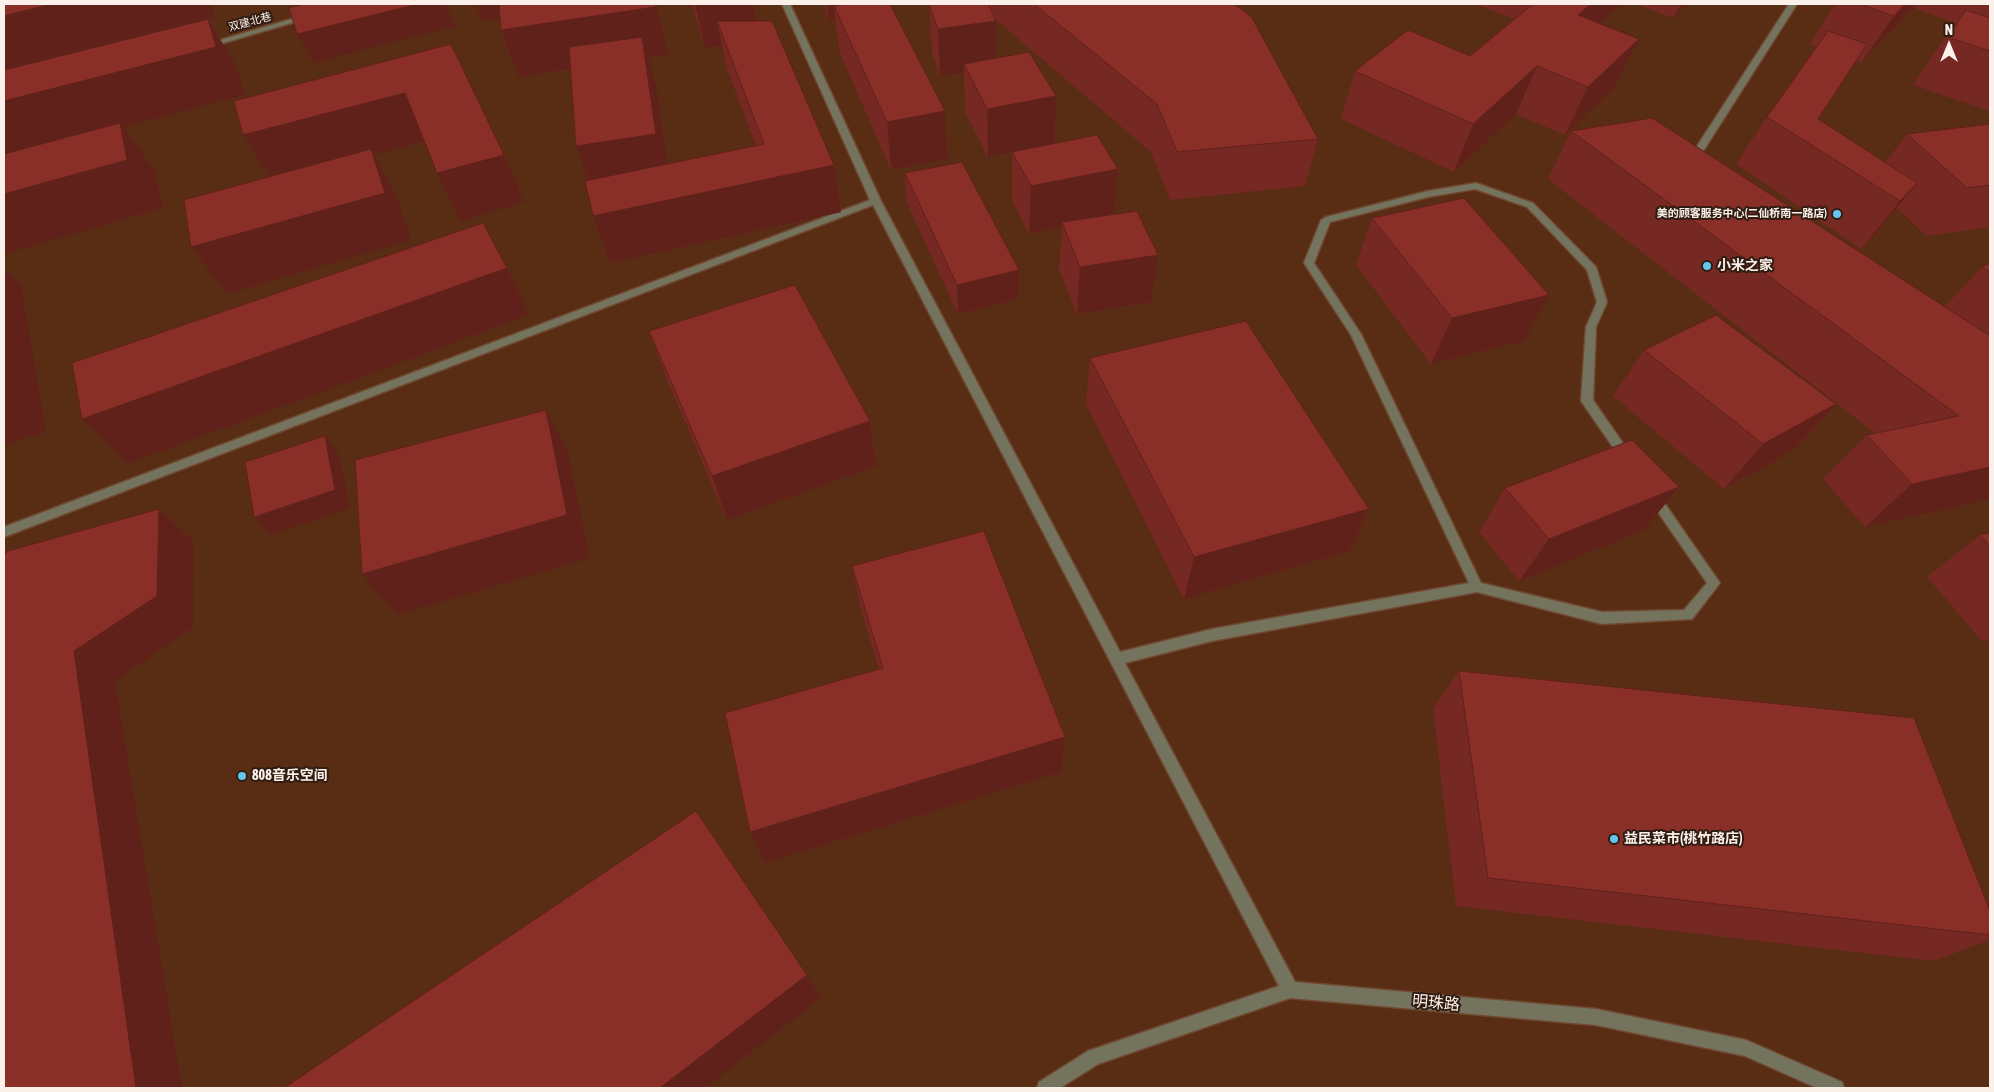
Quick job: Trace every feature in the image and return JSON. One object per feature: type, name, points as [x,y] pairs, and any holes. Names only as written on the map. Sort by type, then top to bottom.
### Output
[{"type":"street","points":[[786,4],[876,201],[1290,990]]},
{"type":"street","points":[[1711,168],[1695,157],[1793,4]]},
{"type":"street","name":"双建北巷","points":[[200,47],[321,14]]},
{"type":"street","points":[[1116,659],[1212,635],[1477,587],[1602,618],[1687,615],[1714,583],[1587,401],[1591,327],[1602,302],[1592,269],[1530,205],[1476,186],[1428,194],[1326,220],[1309,263],[1356,334],[1477,587]]},
{"type":"street","points":[[4,532],[876,201]]},
{"type":"street","name":"明珠路","points":[[1045,1088],[1094,1057],[1290,990],[1596,1017],[1746,1048],[1836,1088]]},
{"type":"building","points":[[4,4],[52,4],[4,16]]},
{"type":"building","points":[[304,4],[418,4],[297,34],[289,8]]},
{"type":"building","points":[[499,4],[655,4],[655,7],[501,30]]},
{"type":"building","points":[[845,4],[890,4],[945,111],[887,122],[834,6]]},
{"type":"building","points":[[988,4],[996,21],[938,29],[929,5]]},
{"type":"building","points":[[1034,4],[1234,4],[1251,16],[1318,139],[1177,152],[1157,104]]},
{"type":"building","points":[[1533,4],[1591,4],[1578,15],[1639,39],[1588,87],[1537,66],[1473,124],[1355,71],[1408,30],[1470,56]]},
{"type":"building","points":[[1860,4],[1905,4],[1894,16]]},
{"type":"building","points":[[1966,10],[1990,18],[1990,51],[1948,37]]},
{"type":"building","points":[[208,19],[216,47],[4,101],[4,70]]},
{"type":"building","points":[[717,21],[772,21],[834,165],[593,216],[585,181],[764,144]]},
{"type":"building","points":[[1828,31],[1867,44],[1818,119],[1917,183],[1900,201],[1767,117]]},
{"type":"building","points":[[642,37],[656,134],[576,146],[569,47]]},
{"type":"building","points":[[451,44],[504,155],[437,173],[405,93],[243,135],[234,101]]},
{"type":"building","points":[[1029,52],[1056,96],[987,109],[964,64]]},
{"type":"building","points":[[1652,118],[1990,336],[1990,467],[1912,484],[1867,435],[1959,416],[1571,131]]},
{"type":"building","points":[[120,123],[127,160],[4,194],[4,154]]},
{"type":"building","points":[[1990,124],[1990,185],[1967,188],[1907,134]]},
{"type":"building","points":[[1097,135],[1118,169],[1031,186],[1012,152]]},
{"type":"building","points":[[371,149],[385,193],[191,247],[184,200]]},
{"type":"building","points":[[962,162],[1019,270],[957,285],[905,173]]},
{"type":"building","points":[[1464,198],[1549,295],[1452,318],[1372,218]]},
{"type":"building","points":[[1137,211],[1158,255],[1080,267],[1062,222]]},
{"type":"building","points":[[483,223],[507,268],[82,419],[72,363]]},
{"type":"building","points":[[1990,263],[1990,273],[1982,267]]},
{"type":"building","points":[[795,285],[870,421],[712,476],[649,331]]},
{"type":"building","points":[[1716,315],[1836,404],[1763,444],[1644,350]]},
{"type":"building","points":[[1246,321],[1369,509],[1194,557],[1090,358]]},
{"type":"building","points":[[546,410],[567,515],[362,574],[355,460]]},
{"type":"building","points":[[325,436],[335,490],[254,517],[245,462]]},
{"type":"building","points":[[1632,440],[1679,487],[1549,539],[1505,488]]},
{"type":"building","points":[[159,509],[157,596],[74,651],[136,1088],[4,1088],[4,555],[8,551]]},
{"type":"building","points":[[984,531],[1065,737],[750,832],[725,713],[883,668],[852,566]]},
{"type":"building","points":[[1990,533],[1990,547],[1980,535]]},
{"type":"building","points":[[1459,671],[1914,718],[1990,911],[1990,935],[1488,878]]},
{"type":"building","points":[[696,811],[807,975],[660,1088],[284,1088]]},
{"type":"place","name":"美的顾客服务中心(二仙桥南一路店)","points":[[1837,214]]},
{"type":"place","name":"小米之家","points":[[1707,266]]},
{"type":"place","name":"808音乐空间","points":[[242,776]]},
{"type":"place","name":"益民菜市(桃竹路店)","points":[[1614,839]]}]
